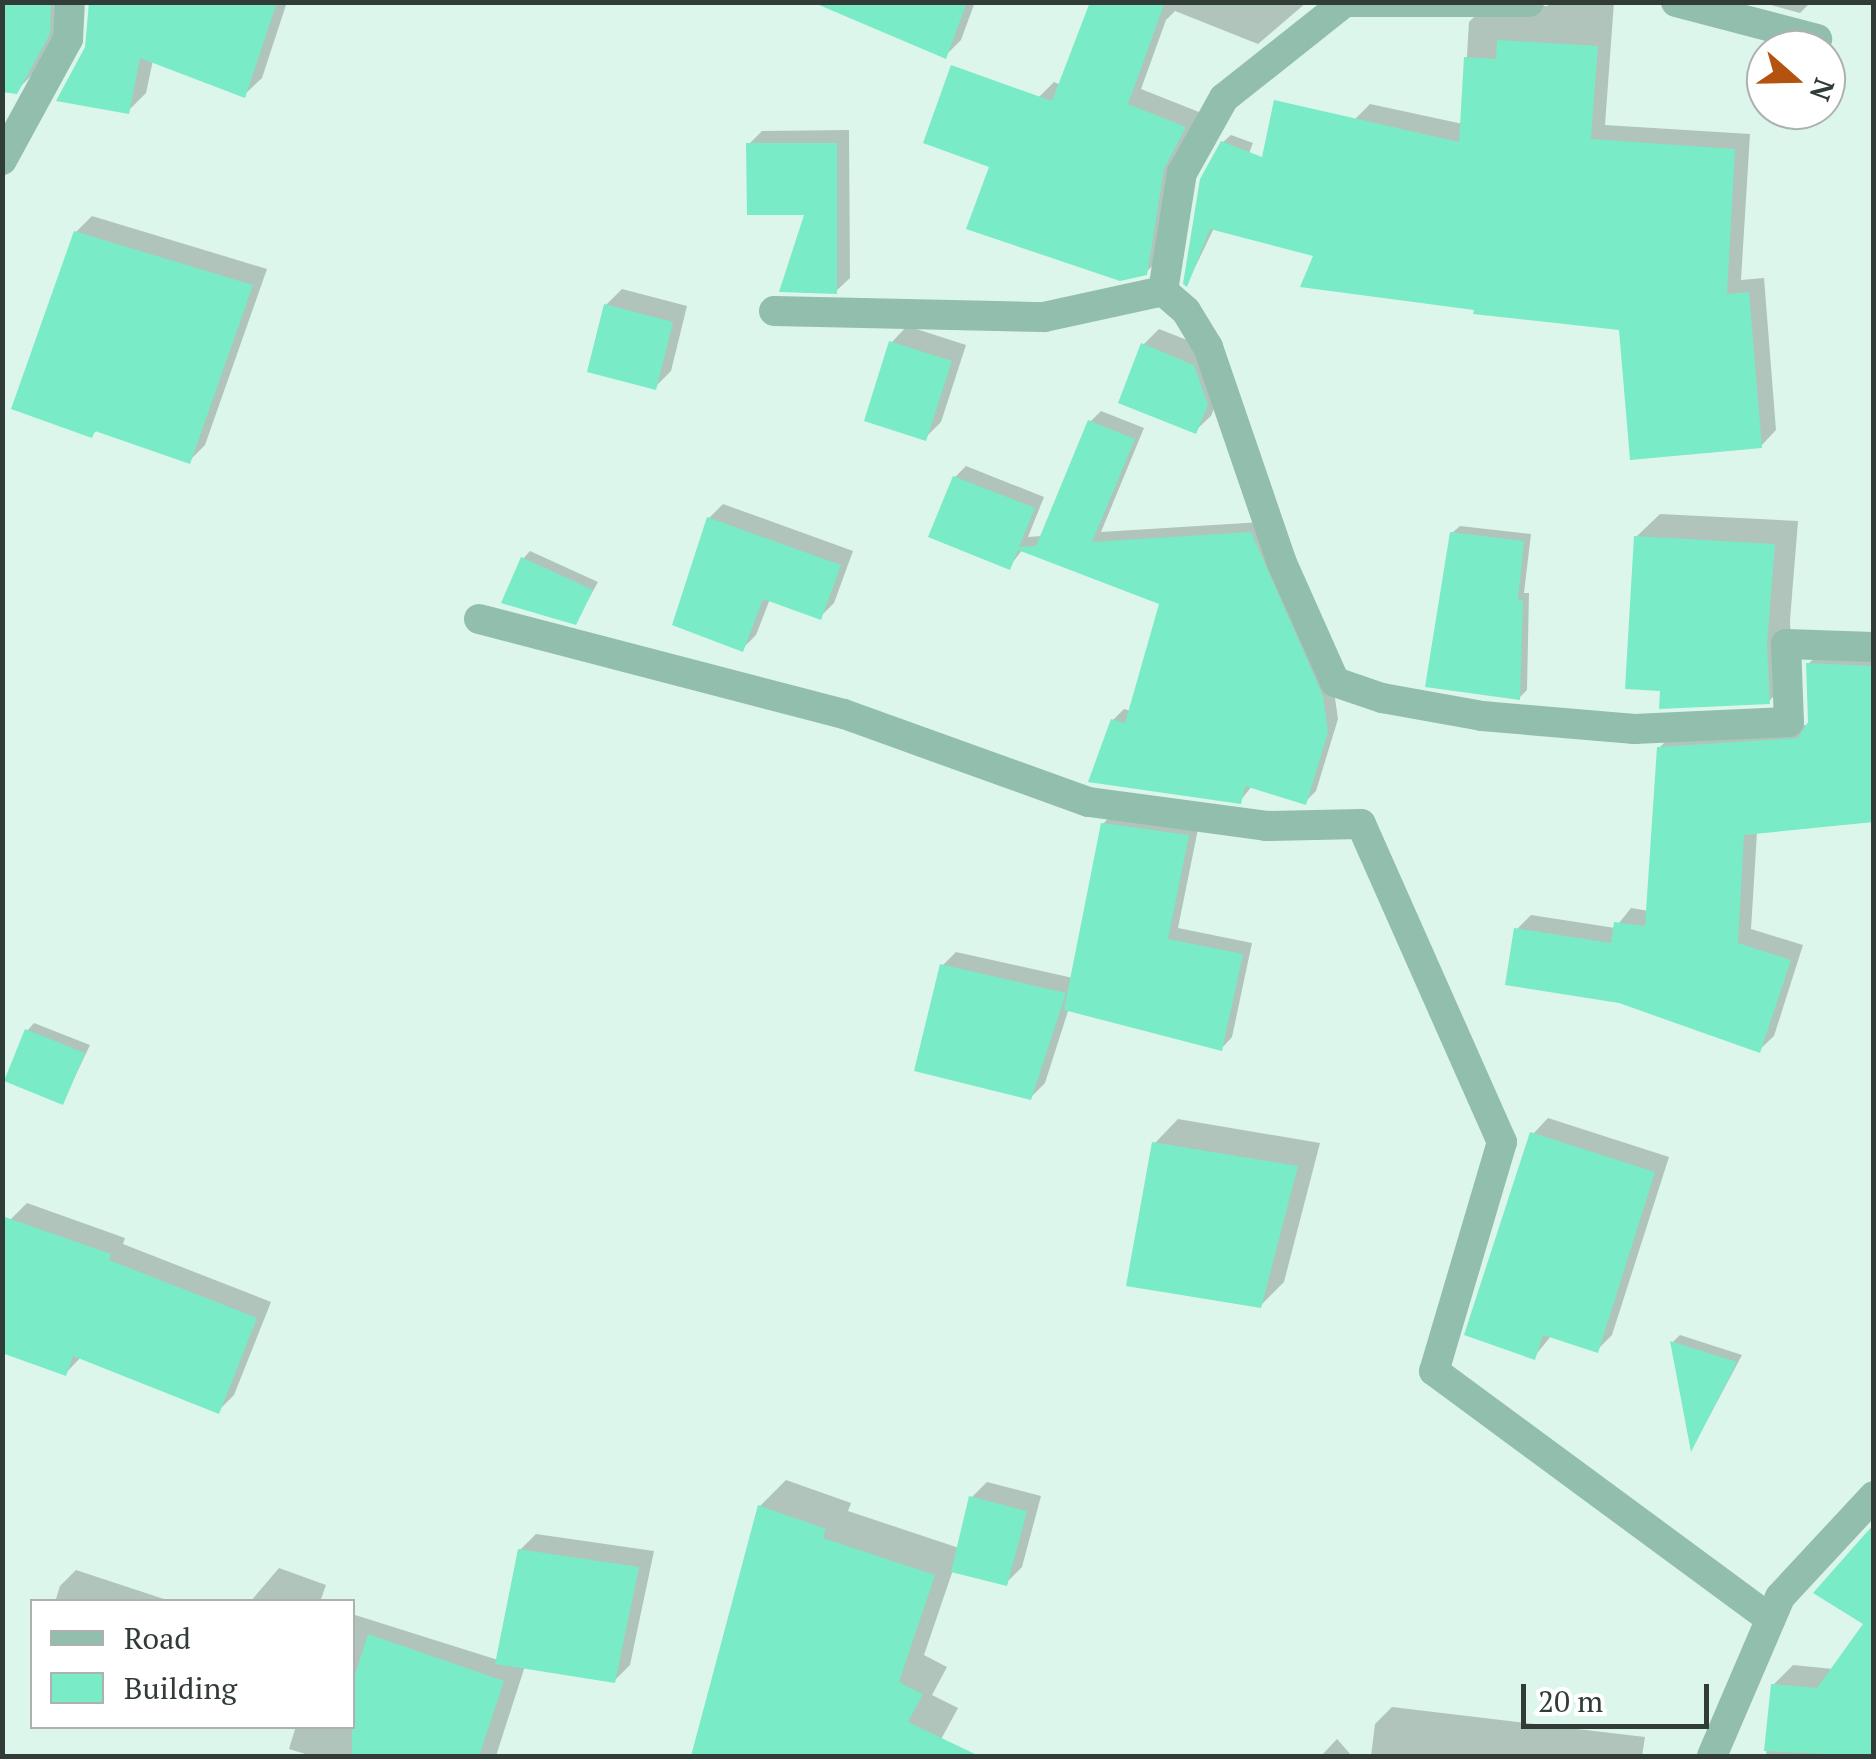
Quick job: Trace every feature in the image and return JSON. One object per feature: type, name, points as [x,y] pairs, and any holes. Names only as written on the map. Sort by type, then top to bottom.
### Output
[{"type":"street","points":[[2,160],[68,39],[70,2]]},
{"type":"street","points":[[1163,291],[1182,173],[1224,98],[1345,2],[1529,2]]},
{"type":"street","points":[[1676,2],[1780,30]]},
{"type":"street","points":[[774,311],[1044,317],[1163,291]]},
{"type":"street","points":[[1163,291],[1186,311],[1208,346],[1282,563],[1335,682],[1382,698],[1501,717],[1634,729],[1789,722],[1786,644],[1874,647]]},
{"type":"street","points":[[480,619],[844,714],[1089,802],[1266,826],[1361,824],[1502,1142],[1434,1371],[1770,1619]]},
{"type":"street","points":[[1712,1756],[1780,1597],[1874,1496]]},
{"type":"building","points":[[2,2],[51,2],[50,34],[17,94],[2,92]]},
{"type":"building","points":[[89,2],[277,2],[245,98],[140,58],[129,114],[56,101],[85,47]]},
{"type":"building","points":[[812,2],[967,2],[946,59]]},
{"type":"building","points":[[1090,2],[1165,2],[1128,104],[1186,127],[1164,169],[1147,275],[1120,281],[966,229],[989,167],[923,143],[951,65],[1052,101]]},
{"type":"building","points":[[1497,40],[1598,46],[1591,139],[1735,149],[1727,294],[1749,292],[1762,448],[1630,460],[1619,330],[1473,314],[1474,310],[1300,287],[1313,256],[1210,229],[1187,287],[1183,284],[1200,179],[1221,141],[1262,157],[1274,100],[1459,142],[1464,57],[1496,59]]},
{"type":"building","points":[[746,143],[837,143],[837,294],[779,292],[804,215],[747,215]]},
{"type":"building","points":[[74,231],[253,285],[190,464],[95,431],[92,438],[11,409]]},
{"type":"building","points":[[604,304],[673,322],[656,390],[587,372]]},
{"type":"building","points":[[889,341],[952,361],[926,441],[864,421]]},
{"type":"building","points":[[1141,343],[1194,365],[1208,405],[1196,434],[1118,403]]},
{"type":"building","points":[[1088,420],[1135,439],[1092,542],[1251,532],[1323,696],[1328,732],[1306,805],[1245,786],[1241,804],[1088,782],[1111,719],[1125,723],[1159,604],[1018,550],[1010,570],[928,537],[953,476],[1035,508],[1019,547],[1036,546]]},
{"type":"building","points":[[707,517],[841,565],[821,620],[763,599],[743,652],[672,625]]},
{"type":"building","points":[[1450,532],[1524,541],[1518,600],[1523,600],[1520,700],[1425,687]]},
{"type":"building","points":[[1634,536],[1775,544],[1767,645],[1770,704],[1659,709],[1660,691],[1625,689]]},
{"type":"building","points":[[521,557],[593,590],[576,625],[501,603]]},
{"type":"building","points":[[1806,663],[1874,666],[1874,822],[1744,835],[1738,943],[1791,960],[1760,1053],[1619,1003],[1505,985],[1514,928],[1611,943],[1614,922],[1645,926],[1657,747],[1798,738],[1808,722]]},
{"type":"building","points":[[1101,823],[1189,835],[1168,939],[1243,954],[1222,1051],[1064,1010]]},
{"type":"building","points":[[940,964],[1066,993],[1031,1100],[914,1071]]},
{"type":"building","points":[[25,1029],[85,1053],[63,1105],[4,1081]]},
{"type":"building","points":[[1530,1132],[1655,1172],[1598,1353],[1543,1335],[1535,1360],[1464,1335]]},
{"type":"building","points":[[1152,1142],[1298,1166],[1261,1308],[1126,1286]]},
{"type":"building","points":[[2,1216],[111,1254],[109,1260],[257,1318],[219,1414],[73,1356],[66,1376],[2,1353]]},
{"type":"building","points":[[1670,1341],[1737,1362],[1691,1452]]},
{"type":"building","points":[[969,1496],[1027,1511],[1007,1586],[951,1572]]},
{"type":"building","points":[[758,1505],[826,1529],[823,1538],[935,1575],[899,1682],[923,1694],[908,1722],[979,1756],[691,1756]]},
{"type":"building","points":[[1874,1524],[1874,1756],[1764,1751],[1771,1684],[1817,1688],[1863,1624],[1813,1593]]},
{"type":"building","points":[[518,1549],[639,1567],[615,1683],[495,1664]]},
{"type":"building","points":[[368,1634],[504,1681],[479,1756],[352,1756],[355,1675]]}]
